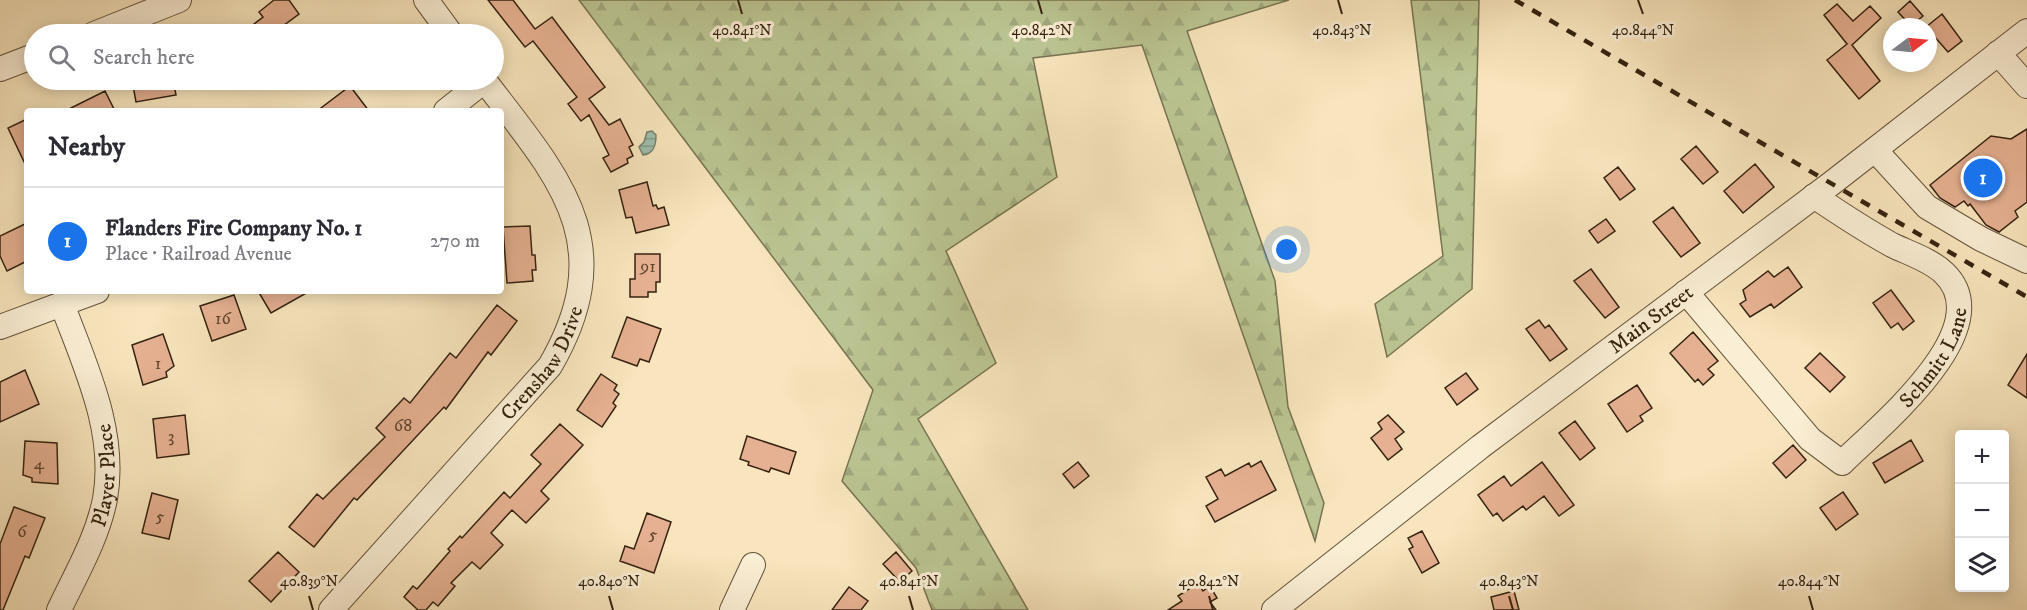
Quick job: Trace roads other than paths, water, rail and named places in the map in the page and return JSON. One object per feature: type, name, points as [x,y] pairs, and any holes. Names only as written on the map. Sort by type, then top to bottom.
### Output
[{"type":"street","points":[[119,24],[179,0]]},
{"type":"street","points":[[426,0],[444,24]]},
{"type":"street","name":"Main Street","points":[[1274,610],[1470,454],[1875,150],[2027,31]]},
{"type":"street","points":[[1998,53],[2027,86]]},
{"type":"street","points":[[0,69],[24,60]]},
{"type":"street","points":[[450,108],[472,90]]},
{"type":"street","name":"Crenshaw Drive","points":[[331,610],[550,366],[566,339],[576,312],[580,260],[578,231],[571,205],[542,154],[492,90]]},
{"type":"street","points":[[1875,150],[1927,207],[1981,239],[2026,258]]},
{"type":"street","name":"Schmitt Lane","points":[[1686,292],[1810,439],[1842,463],[1898,407],[1949,347],[1959,316],[1958,299],[1951,280],[1939,269],[1883,240],[1814,196]]},
{"type":"street","points":[[0,327],[89,294]]},
{"type":"street","name":"Player Place","points":[[59,610],[95,532],[105,499],[107,465],[99,408],[62,304]]},
{"type":"street","points":[[732,610],[753,565]]},
{"type":"railway","points":[[1515,0],[2027,297]]},
{"type":"place","name":"Flanders Fire Company No. 1","points":[[1983,178]]}]
